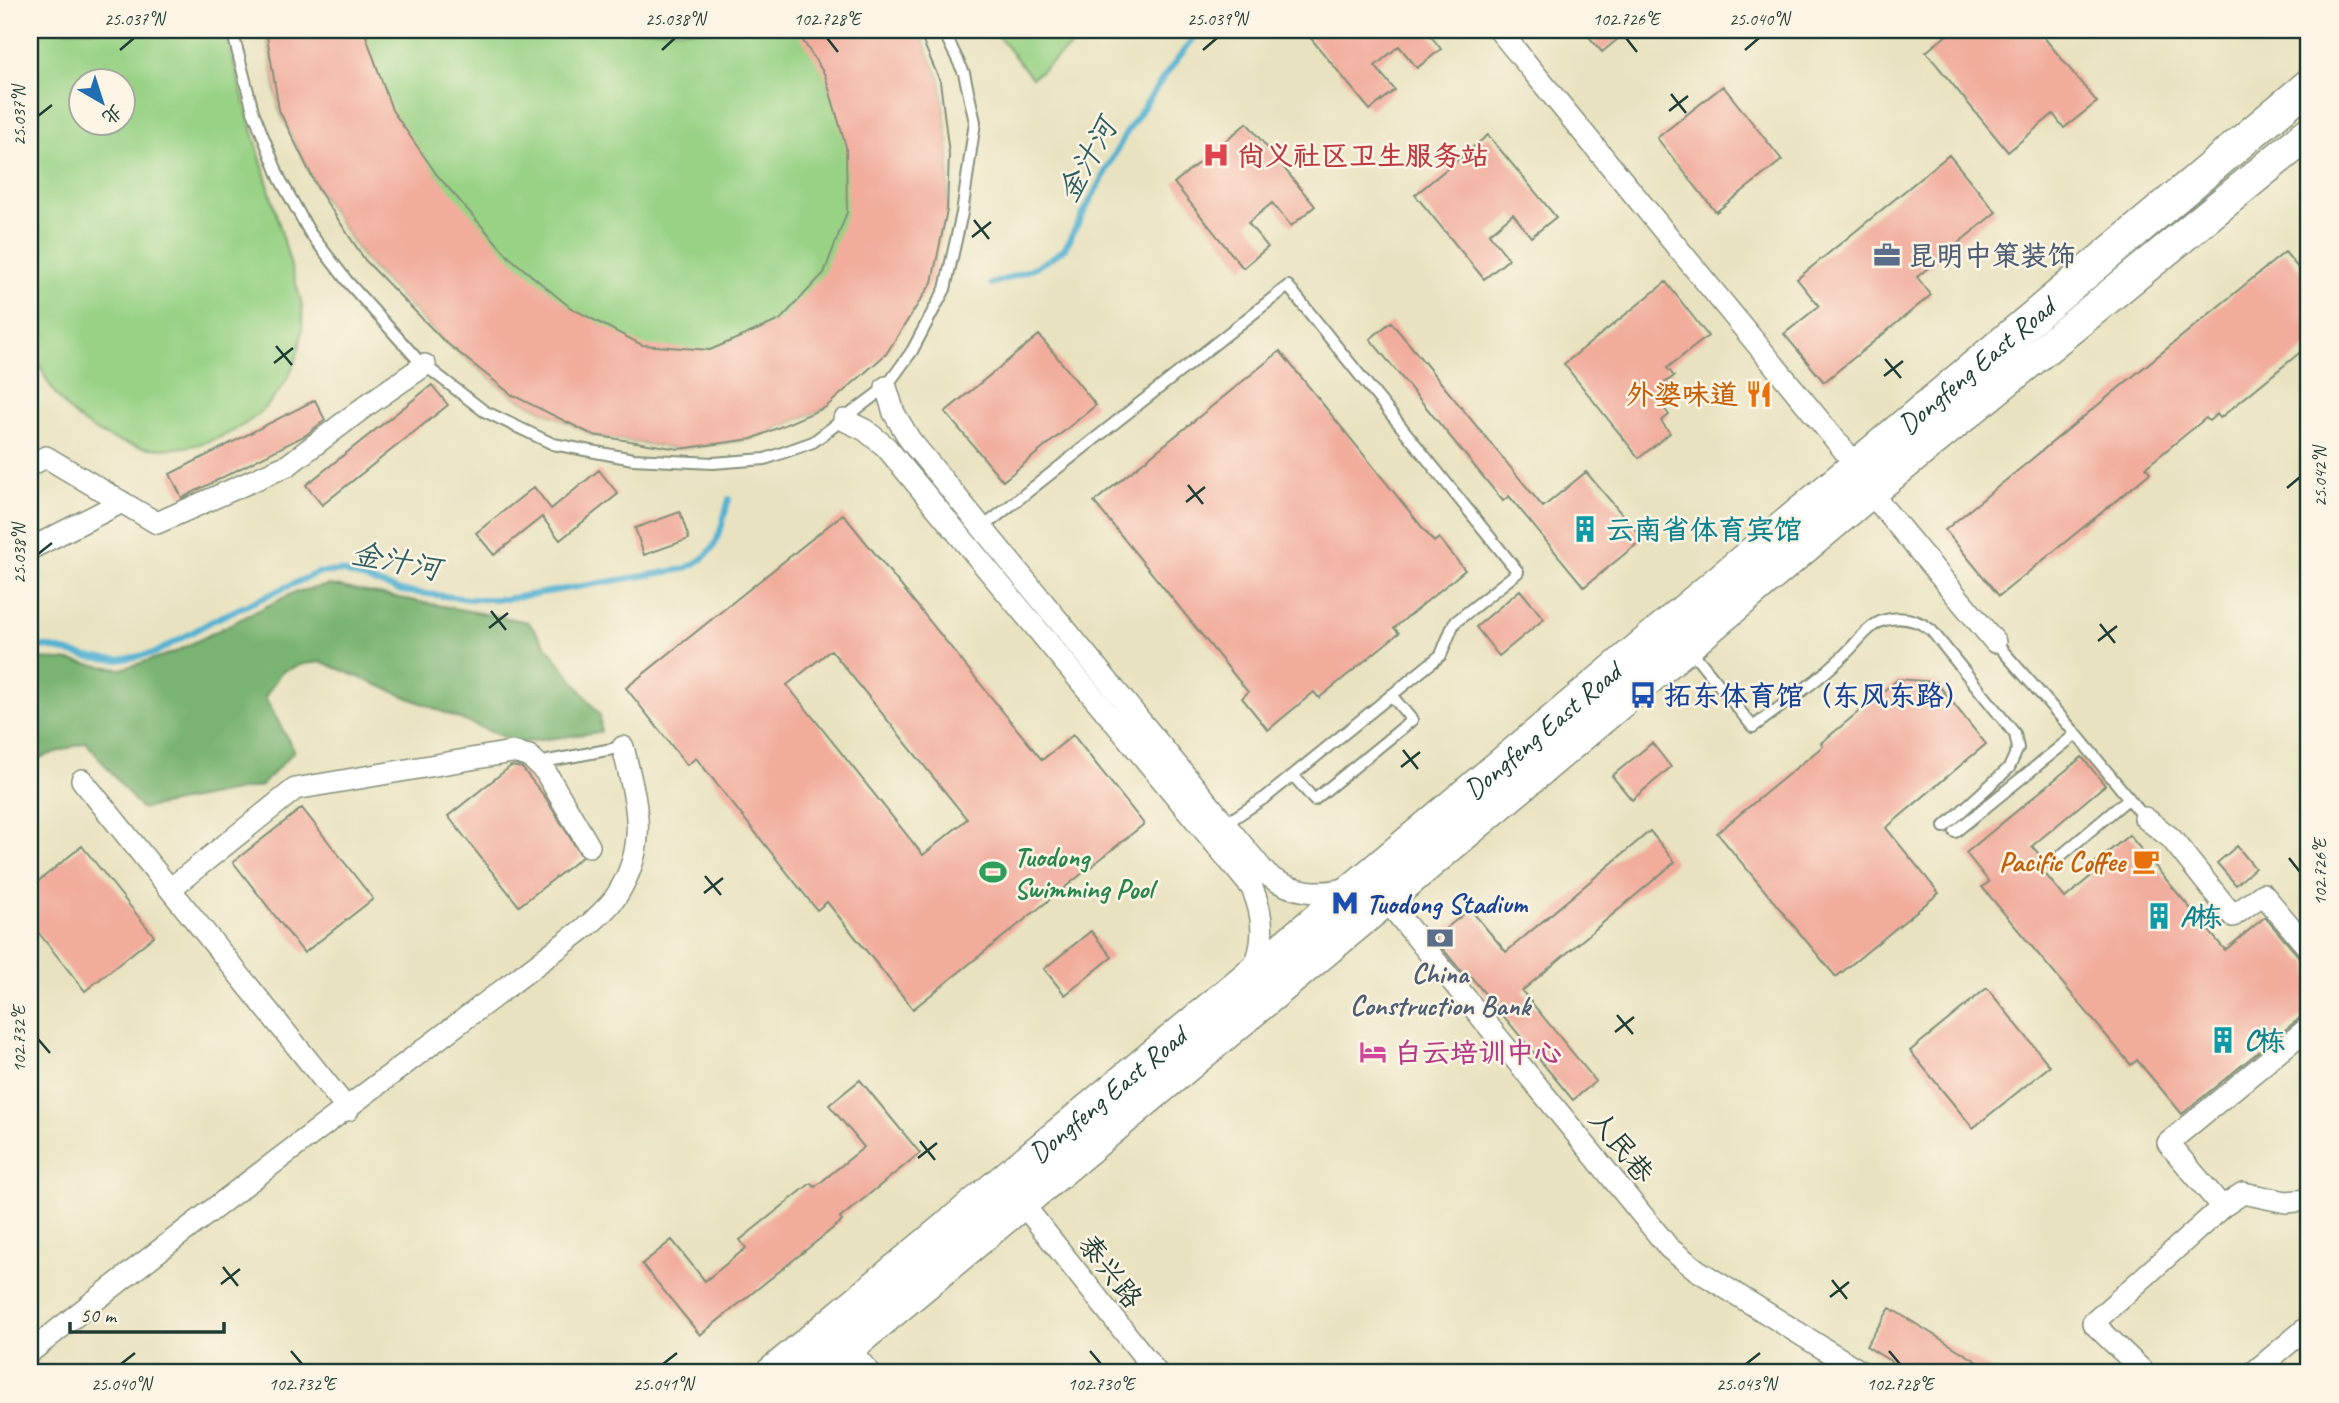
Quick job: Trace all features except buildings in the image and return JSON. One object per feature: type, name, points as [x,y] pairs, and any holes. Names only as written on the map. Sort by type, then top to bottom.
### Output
[{"type":"main road","name":"Dongfeng East Road","points":[[818,1373],[1022,1203],[1384,882],[1863,478],[2309,85]]},
{"type":"main road","name":"Dongfeng East Road","points":[[772,1373],[1252,974],[1384,882],[1687,645],[1863,478],[2309,133]]},
{"type":"street","points":[[1499,30],[1995,642]]},
{"type":"street","points":[[30,465],[47,457],[157,523],[288,466],[367,405],[425,365]]},
{"type":"street","points":[[886,387],[894,413],[910,440],[1267,875],[1295,890],[1324,893],[1384,882]]},
{"type":"street","points":[[844,420],[865,430],[886,447],[1252,888],[1258,901],[1263,930],[1262,946],[1252,974]]},
{"type":"street","points":[[30,549],[122,502]]},
{"type":"street","points":[[30,1352],[164,1245],[348,1110],[592,923],[616,897],[629,872],[638,836],[638,807],[623,747]]},
{"type":"street","points":[[170,889],[296,789],[512,752],[528,756],[545,771],[589,846]]},
{"type":"street","points":[[82,780],[348,1110]]},
{"type":"street","points":[[2145,818],[2171,838],[2233,916],[2263,894],[2309,949]]},
{"type":"street","name":"人民巷","points":[[1384,882],[1669,1248],[1697,1270],[1863,1373]]},
{"type":"street","points":[[2221,1208],[2168,1143],[2309,1027]]},
{"type":"street","points":[[2145,1373],[2093,1323],[2221,1208],[2243,1193],[2286,1202],[2309,1200]]},
{"type":"street","name":"泰兴路","points":[[1022,1203],[1157,1373]]},
{"type":"street","points":[[2253,1373],[2309,1326]]},
{"type":"street","points":[[848,1348],[870,1373]]},
{"type":"lane","points":[[232,30],[258,123],[281,179],[310,233],[347,281],[425,365],[484,411],[553,444],[633,460],[713,463],[765,459],[813,442],[844,420],[886,387],[912,351],[945,289],[962,213],[975,122],[964,73],[943,30]]},
{"type":"lane","points":[[982,528],[1288,286],[1518,572],[1454,623],[1441,655],[1266,797],[1225,824]]},
{"type":"lane","points":[[1687,645],[1754,727],[1839,662],[1861,637],[1882,621],[1902,618],[1919,621],[1931,630],[2015,734],[2018,748],[2009,768],[1944,827]]},
{"type":"lane","points":[[1995,642],[2145,818]]},
{"type":"lane","points":[[1293,775],[1314,800],[1412,720],[1391,695]]},
{"type":"lane","points":[[1955,832],[2076,734]]},
{"type":"lane","points":[[548,761],[623,747]]},
{"type":"lane","points":[[2051,864],[2129,798]]},
{"type":"green space","points":[[30,30],[224,30],[302,305],[297,354],[277,394],[245,423],[206,442],[162,448],[119,441],[80,420],[48,382],[34,344],[29,299]]},
{"type":"green space","points":[[266,30],[918,30],[940,81],[949,154],[947,210],[826,407],[752,439],[679,449],[593,435],[512,395],[444,341],[365,260],[318,189],[279,110]]},
{"type":"green space","points":[[993,30],[1091,30],[1032,78]]},
{"type":"green space","points":[[329,585],[528,622],[600,715],[601,732],[518,743],[322,662],[303,664],[281,672],[265,697],[294,751],[261,786],[141,809],[86,742],[30,761],[30,659],[63,660],[121,669],[173,653],[295,592]]},
{"type":"waterway","name":"金汁河","points":[[991,284],[1039,265],[1065,248],[1125,135],[1163,78],[1200,30]]},
{"type":"waterway","name":"金汁河","points":[[30,649],[44,646],[88,657],[119,660],[155,653],[214,620],[317,573],[341,571],[401,591],[470,599],[506,599],[684,569],[705,557],[716,542],[729,499]]},
{"type":"place","name":"尚义社区卫生服务站","points":[[1216,155]]},
{"type":"place","name":"昆明中策装饰","points":[[1887,255]]},
{"type":"place","name":"外婆味道","points":[[1759,394]]},
{"type":"place","name":"云南省体育宾馆","points":[[1585,529]]},
{"type":"place","name":"拓东体育馆（东风东路）","points":[[1643,695]]},
{"type":"place","name":"Pacific Coffee","points":[[2146,861]]},
{"type":"place","name":"Tuodong Swimming Pool","points":[[993,872]]},
{"type":"place","name":"Tuodong Stadium","points":[[1345,903]]},
{"type":"place","name":"A栋","points":[[2159,916]]},
{"type":"place","name":"China Construction Bank","points":[[1440,938]]},
{"type":"place","name":"C栋","points":[[2223,1040]]},
{"type":"place","name":"白云培训中心","points":[[1373,1052]]}]
